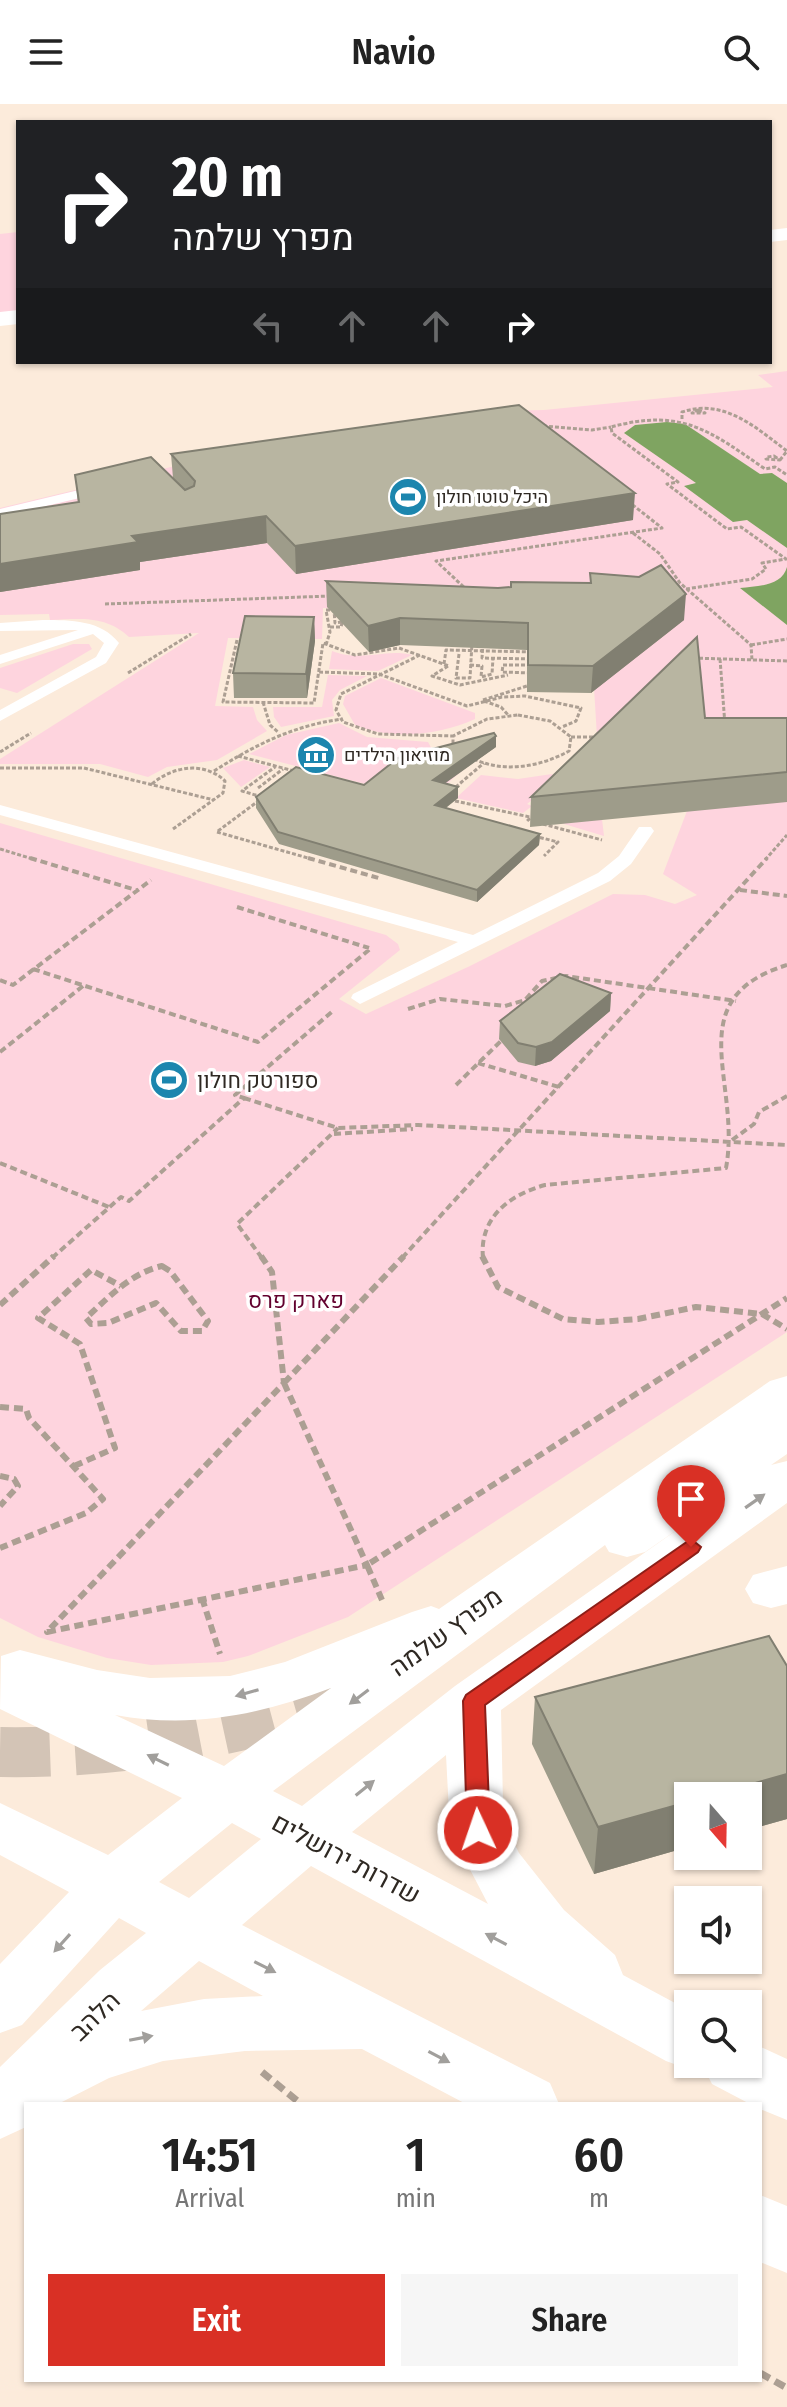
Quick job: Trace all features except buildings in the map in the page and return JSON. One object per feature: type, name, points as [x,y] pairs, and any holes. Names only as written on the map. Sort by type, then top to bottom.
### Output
[{"type":"main road","name":"מפרץ שלמה","points":[[114,1884],[228,1794],[480,1622],[787,1392]]},
{"type":"main road","points":[[0,1665],[88,1691],[163,1701],[230,1697],[274,1685],[480,1622],[787,1431]]},
{"type":"main road","points":[[196,1931],[305,1837],[474,1701],[787,1478]]},
{"type":"main road","name":"שדרות ירושלים","points":[[0,1685],[228,1794],[674,2034]]},
{"type":"main road","points":[[474,1701],[478,1830],[511,1890],[573,1959],[674,2032]]},
{"type":"main road","points":[[0,1827],[114,1884],[196,1931],[523,2102]]},
{"type":"main road","points":[[0,2006],[114,1884]]},
{"type":"main road","name":"הלהב","points":[[0,2112],[122,1989],[196,1931]]},
{"type":"main road","points":[[0,2112],[71,2064],[127,2041],[205,2026],[370,2021]]},
{"type":"main road","points":[[761,2078],[787,2091]]},
{"type":"main road","points":[[762,2228],[787,2241]]},
{"type":"lane","points":[[0,513],[114,485]]},
{"type":"lane","points":[[0,627],[65,625],[96,629],[108,636],[112,643],[101,660],[0,716]]},
{"type":"lane","points":[[0,660],[96,629]]},
{"type":"lane","points":[[0,810],[474,941]]},
{"type":"lane","points":[[360,998],[604,877],[625,860],[645,831]]},
{"type":"path","points":[[682,419],[684,410],[734,413],[787,451],[780,460]]},
{"type":"path","points":[[530,426],[592,430],[646,418],[682,419],[698,422],[765,469],[787,465]]},
{"type":"path","points":[[611,427],[612,433],[678,482],[667,484],[727,529],[741,527],[786,559],[762,563],[766,569],[752,579],[686,589]]},
{"type":"path","points":[[775,467],[786,474]]},
{"type":"path","points":[[453,592],[468,591],[436,561],[662,528],[626,500]]},
{"type":"path","points":[[632,532],[660,554],[686,589],[751,645],[752,660]]},
{"type":"path","points":[[664,584],[680,583]]},
{"type":"path","points":[[105,604],[344,596]]},
{"type":"path","points":[[326,645],[330,627],[326,610],[334,610],[335,623],[342,622]]},
{"type":"path","points":[[330,627],[341,627],[346,610]]},
{"type":"path","points":[[459,654],[456,678],[470,678],[472,635]]},
{"type":"path","points":[[484,636],[482,658],[545,652]]},
{"type":"path","points":[[444,664],[447,639]]},
{"type":"path","points":[[751,645],[787,639]]},
{"type":"path","points":[[237,640],[223,702],[314,703],[323,643],[355,655],[399,648],[449,666],[432,676],[460,685],[517,673]]},
{"type":"path","points":[[461,647],[472,647]]},
{"type":"path","points":[[483,647],[502,655],[545,659]]},
{"type":"path","points":[[446,650],[491,648]]},
{"type":"path","points":[[420,655],[341,694],[337,706],[343,719],[363,733],[453,736],[473,724],[509,716],[535,717],[562,727],[571,737],[597,737]]},
{"type":"path","points":[[470,665],[482,666],[481,677],[492,674],[493,658]]},
{"type":"path","points":[[693,658],[787,661]]},
{"type":"path","points":[[720,659],[725,732]]},
{"type":"path","points":[[544,673],[502,672],[503,665],[545,666]]},
{"type":"path","points":[[319,672],[379,674],[467,706],[482,700],[525,696],[581,708],[576,721],[562,727]]},
{"type":"path","points":[[482,700],[486,696],[527,686]]},
{"type":"path","points":[[482,700],[501,707],[509,716]]},
{"type":"path","points":[[263,702],[270,725],[279,732]]},
{"type":"path","points":[[152,784],[173,771],[214,771],[279,732],[343,719]]},
{"type":"path","points":[[453,736],[458,750],[484,763],[514,767],[543,764],[569,751],[571,737]]},
{"type":"path","points":[[237,756],[296,772],[290,777]]},
{"type":"path","points":[[446,795],[484,763]]},
{"type":"path","points":[[276,766],[242,791],[264,796],[217,832],[382,879]]},
{"type":"path","points":[[0,768],[84,768],[214,800]]},
{"type":"path","points":[[258,788],[284,769]]},
{"type":"path","points":[[168,833],[214,800],[225,788],[222,777],[214,771]]},
{"type":"path","points":[[455,801],[603,841]]},
{"type":"path","points":[[527,820],[537,813]]},
{"type":"path","points":[[529,834],[558,842],[544,856]]},
{"type":"path","points":[[787,835],[521,1129],[47,1632],[367,1565],[787,1298]]},
{"type":"path","points":[[0,849],[137,890]]},
{"type":"path","points":[[0,980],[13,985],[153,878],[165,885]]},
{"type":"path","points":[[739,890],[787,896]]},
{"type":"path","points":[[33,969],[258,1042],[370,949],[224,903]]},
{"type":"path","points":[[787,965],[756,976],[735,988],[728,998],[721,1022],[731,1141],[726,1168],[545,1185],[520,1192],[491,1217],[481,1242],[483,1263],[498,1287],[563,1319],[598,1322],[638,1319],[696,1307],[762,1314],[787,1329]]},
{"type":"path","points":[[401,1011],[440,999],[505,1006],[525,1000],[542,981],[566,976],[736,1001]]},
{"type":"path","points":[[1,1051],[84,986]]},
{"type":"path","points":[[338,1006],[235,1095],[338,1128],[418,1125],[787,1145]]},
{"type":"path","points":[[456,1085],[508,1034]]},
{"type":"path","points":[[478,1063],[559,1087]]},
{"type":"path","points":[[731,1141],[754,1124],[759,1112],[787,1096]]},
{"type":"path","points":[[0,1305],[109,1207],[121,1197],[129,1201],[244,1098]]},
{"type":"path","points":[[338,1128],[237,1224],[272,1272],[284,1383],[384,1604]]},
{"type":"path","points":[[332,1134],[413,1129]]},
{"type":"path","points":[[0,1163],[109,1207]]},
{"type":"path","points":[[162,1266],[170,1271],[208,1321],[202,1331],[181,1331],[156,1303],[138,1306],[109,1324],[91,1324],[86,1318],[93,1309],[121,1286],[145,1270],[162,1266]]},
{"type":"path","points":[[74,1466],[115,1448],[80,1344],[38,1318],[91,1270],[121,1286]]},
{"type":"path","points":[[0,1407],[26,1409],[29,1418],[74,1466],[86,1484],[98,1491],[103,1499],[100,1507],[0,1548]]},
{"type":"path","points":[[0,1476],[14,1479],[18,1486],[0,1506]]},
{"type":"path","points":[[202,1598],[223,1662]]},
{"type":"path","points":[[762,2374],[787,2388]]},
{"type":"green space","points":[[16,232],[16,313],[0,315],[0,234]]},
{"type":"green space","name":"פארק פרס","points":[[787,371],[787,1332],[348,1617],[248,1656],[223,1662],[151,1665],[107,1658],[38,1637],[0,1618],[0,823],[386,935],[398,944],[400,950],[339,999],[366,1014],[613,894],[645,895],[675,904],[697,895],[663,874],[687,811],[602,819],[593,671],[510,613],[323,608],[322,639],[228,638],[215,706],[253,707],[257,720],[267,731],[217,760],[167,767],[148,777],[100,764],[0,764],[0,759],[199,633],[129,637],[111,625],[92,620],[50,620],[49,614],[0,615],[0,508],[175,466],[489,411],[544,410],[773,387],[758,375]]},
{"type":"green space","points":[[73,644],[89,644],[92,649],[17,693],[0,688],[0,668]]},
{"type":"green space","points":[[332,651],[354,656],[412,655],[378,671],[329,669]]},
{"type":"green space","points":[[328,675],[367,676],[340,690],[332,700],[334,716],[281,727],[274,717],[273,707],[322,707]]},
{"type":"green space","points":[[381,678],[475,713],[475,719],[446,729],[416,734],[385,733],[355,725],[343,704],[345,696]]},
{"type":"green space","points":[[339,723],[367,737],[428,742],[433,751],[463,770],[436,793],[377,787],[249,754],[286,735]]},
{"type":"green space","points":[[244,760],[270,767],[241,787],[223,768]]},
{"type":"green space","points":[[552,774],[558,779],[527,804],[532,806],[523,813],[456,798],[481,775],[518,779]]},
{"type":"green space","points":[[602,819],[604,836],[554,821]]},
{"type":"shaded area","points":[[685,424],[760,474],[772,473],[787,483],[787,548],[747,520],[733,522],[684,486],[696,483],[624,433],[635,425]]},
{"type":"shaded area","points":[[787,567],[787,625],[740,588],[775,581]]},
{"type":"tunnel","points":[[0,1752],[90,1749],[177,1738],[264,1720],[350,1694]]},
{"type":"place","name":"היכל טוטו חולון","points":[[408,497]]},
{"type":"place","name":"מוזיאון הילדים","points":[[316,755]]},
{"type":"place","name":"ספורטק חולון","points":[[169,1080]]},
{"type":"route","points":[[478,1830],[474,1701],[691,1547]]}]
